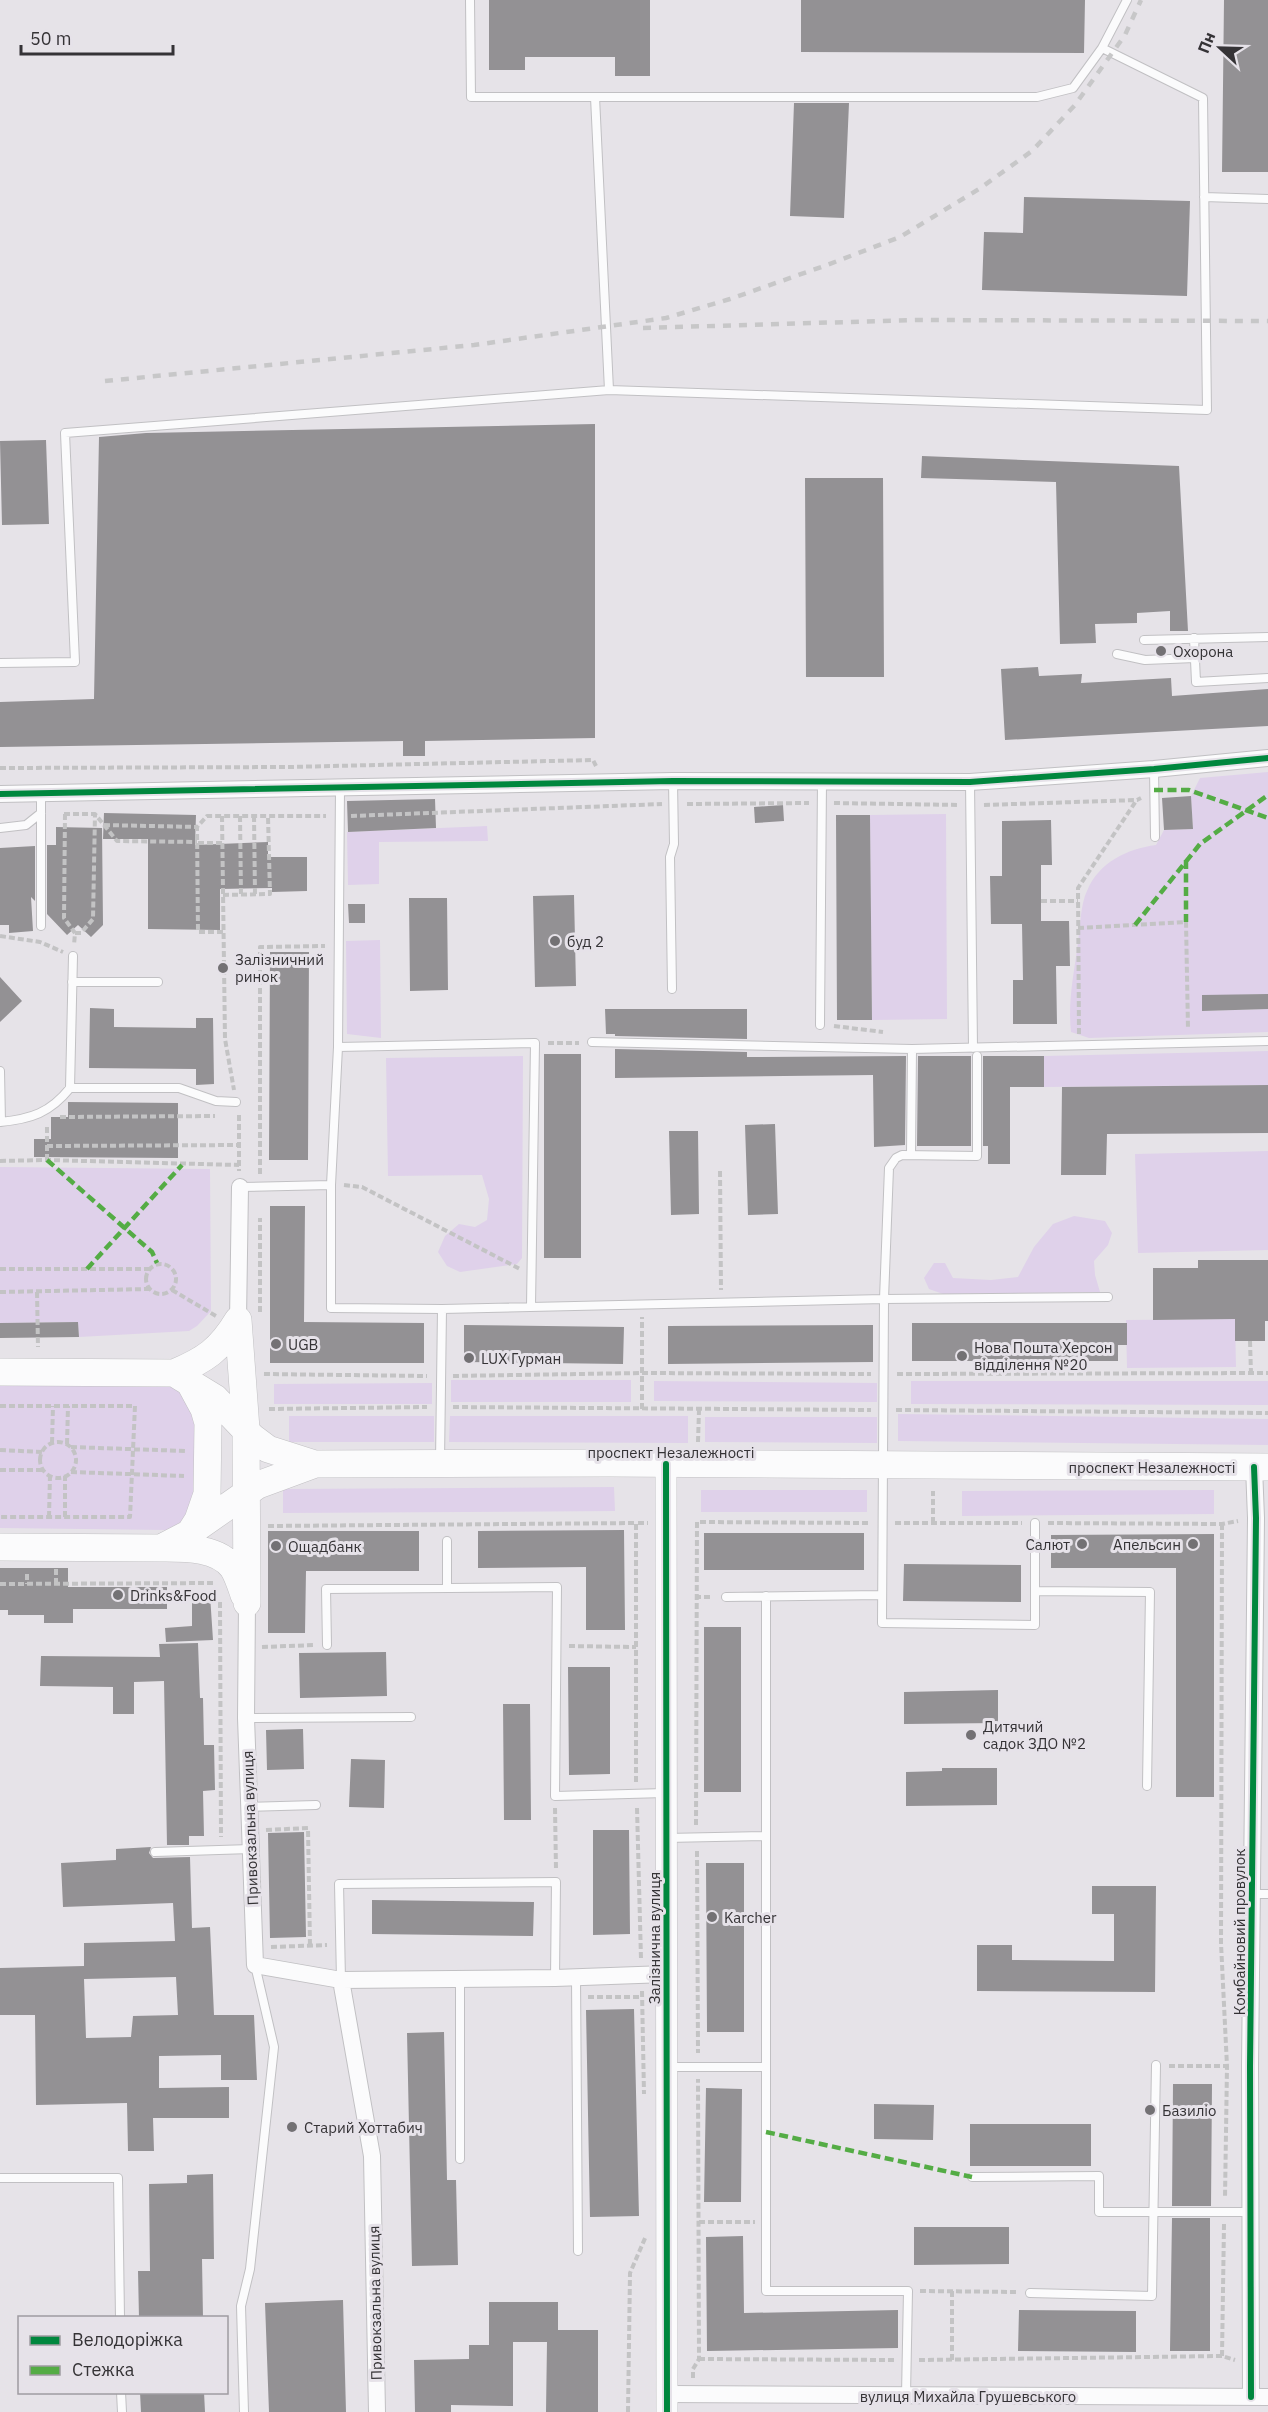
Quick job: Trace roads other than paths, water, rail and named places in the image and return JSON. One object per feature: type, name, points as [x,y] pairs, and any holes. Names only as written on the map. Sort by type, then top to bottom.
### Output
[{"type":"main road","points":[[0,1372],[181,1378],[223,1342],[238,1317]]},
{"type":"main road","points":[[238,1317],[246,1429],[247,1603]]},
{"type":"main road","points":[[181,1378],[204,1409],[208,1435],[207,1494],[194,1531]]},
{"type":"main road","name":"проспект Незалежності","points":[[181,1378],[214,1398],[268,1449],[315,1464],[1261,1467]]},
{"type":"main road","name":"проспект Незалежності","points":[[161,1548],[194,1531],[267,1480],[315,1464]]},
{"type":"main road","points":[[0,1547],[192,1548],[219,1557],[232,1566],[228,1579],[247,1603]]},
{"type":"street","points":[[0,794],[674,781],[970,782],[1154,769],[1268,758]]},
{"type":"street","points":[[238,1317],[240,1187]]},
{"type":"street","name":"Залізнична вулиця","points":[[666,1464],[667,2403]]},
{"type":"street","name":"Комбайновий провулок","points":[[1259,2397],[1250,2365],[1250,2066],[1260,1894],[1256,1518],[1261,1467]]},
{"type":"street","name":"Привокзальна вулиця","points":[[247,1603],[246,1718],[255,1965]]},
{"type":"street","points":[[255,1965],[341,1980],[555,1978],[666,1974]]},
{"type":"street","name":"Привокзальна вулиця","points":[[341,1980],[372,2156],[377,2412]]},
{"type":"street","name":"вулиця Михайла Грушевського","points":[[667,2403],[693,2394],[906,2395],[1226,2405],[1259,2397]]},
{"type":"lane","points":[[470,0],[471,97],[1037,97],[1073,88],[1102,48],[1127,0]]},
{"type":"lane","points":[[0,663],[75,662],[65,433],[609,390],[1207,410],[1203,98],[1102,48]]},
{"type":"lane","points":[[595,97],[609,390]]},
{"type":"lane","points":[[1204,197],[1268,199]]},
{"type":"lane","points":[[1144,640],[1268,637]]},
{"type":"lane","points":[[1194,638],[1196,682],[1268,678]]},
{"type":"lane","points":[[1118,654],[1145,660],[1195,658]]},
{"type":"lane","points":[[1154,769],[1155,837]]},
{"type":"lane","points":[[820,1025],[822,780]]},
{"type":"lane","points":[[672,989],[670,857],[674,844],[674,781]]},
{"type":"lane","points":[[970,782],[977,1156],[911,1154],[896,1158],[889,1168],[884,1299],[882,1623],[1035,1625],[1035,1523]]},
{"type":"lane","points":[[340,788],[340,946],[338,1047],[331,1185],[331,1308],[442,1309],[884,1299],[1108,1298]]},
{"type":"lane","points":[[41,793],[41,926]]},
{"type":"lane","points":[[0,828],[26,825],[41,813]]},
{"type":"lane","points":[[0,1071],[1,1122],[47,1114],[70,1088],[73,956]]},
{"type":"lane","points":[[72,982],[158,982]]},
{"type":"lane","points":[[592,1042],[975,1052],[1079,1046],[1268,1041]]},
{"type":"lane","points":[[338,1047],[535,1043],[531,1306]]},
{"type":"lane","points":[[911,1154],[912,1049]]},
{"type":"lane","points":[[70,1088],[179,1088],[216,1101],[236,1102]]},
{"type":"lane","points":[[240,1187],[331,1185]]},
{"type":"lane","points":[[440,1464],[442,1309]]},
{"type":"lane","points":[[447,1541],[447,1586]]},
{"type":"lane","points":[[327,1645],[326,1588],[557,1587],[555,1796],[665,1793]]},
{"type":"lane","points":[[1035,1591],[1150,1592],[1148,1786]]},
{"type":"lane","points":[[726,1597],[882,1595]]},
{"type":"lane","points":[[766,1596],[766,2291],[908,2291],[906,2395]]},
{"type":"lane","points":[[246,1718],[411,1717]]},
{"type":"lane","points":[[249,1807],[316,1805]]},
{"type":"lane","points":[[665,1839],[765,1836]]},
{"type":"lane","points":[[155,1852],[251,1849]]},
{"type":"lane","points":[[341,1980],[339,1884],[556,1882],[555,1978]]},
{"type":"lane","points":[[244,2412],[242,2306],[250,2269],[274,2047],[255,1965]]},
{"type":"lane","points":[[576,1977],[578,2251]]},
{"type":"lane","points":[[460,1978],[460,2159]]},
{"type":"lane","points":[[1030,2293],[1152,2296],[1156,2066]]},
{"type":"lane","points":[[667,2067],[766,2067]]},
{"type":"lane","points":[[972,2177],[1099,2176],[1099,2212],[1250,2212]]},
{"type":"lane","points":[[0,2178],[118,2178],[120,2316]]},
{"type":"lane","points":[[122,2394],[122,2412]]},
{"type":"railway","points":[[105,381],[474,345],[666,318],[730,299],[827,265],[900,237],[979,189],[1032,151],[1075,105],[1125,35],[1141,0]]},
{"type":"railway","points":[[643,328],[916,320],[1268,321]]},
{"type":"place","name":"Охорона","points":[[1161,651]]},
{"type":"place","name":"буд 2","points":[[555,941]]},
{"type":"place","name":"Залізничний ринок","points":[[223,968]]},
{"type":"place","name":"UGB","points":[[276,1344]]},
{"type":"place","name":"Нова Пошта Херсон відділення №20","points":[[962,1356]]},
{"type":"place","name":"LUX Гурман","points":[[469,1358]]},
{"type":"place","name":"Салют","points":[[1082,1544]]},
{"type":"place","name":"Апельсин","points":[[1193,1544]]},
{"type":"place","name":"Ощадбанк","points":[[276,1546]]},
{"type":"place","name":"Drinks&Food","points":[[118,1595]]},
{"type":"place","name":"Дитячий садок ЗДО №2","points":[[971,1735]]},
{"type":"place","name":"Karcher","points":[[712,1917]]},
{"type":"place","name":"Базиліо","points":[[1150,2110]]},
{"type":"place","name":"Старий Хоттабич","points":[[292,2127]]}]
